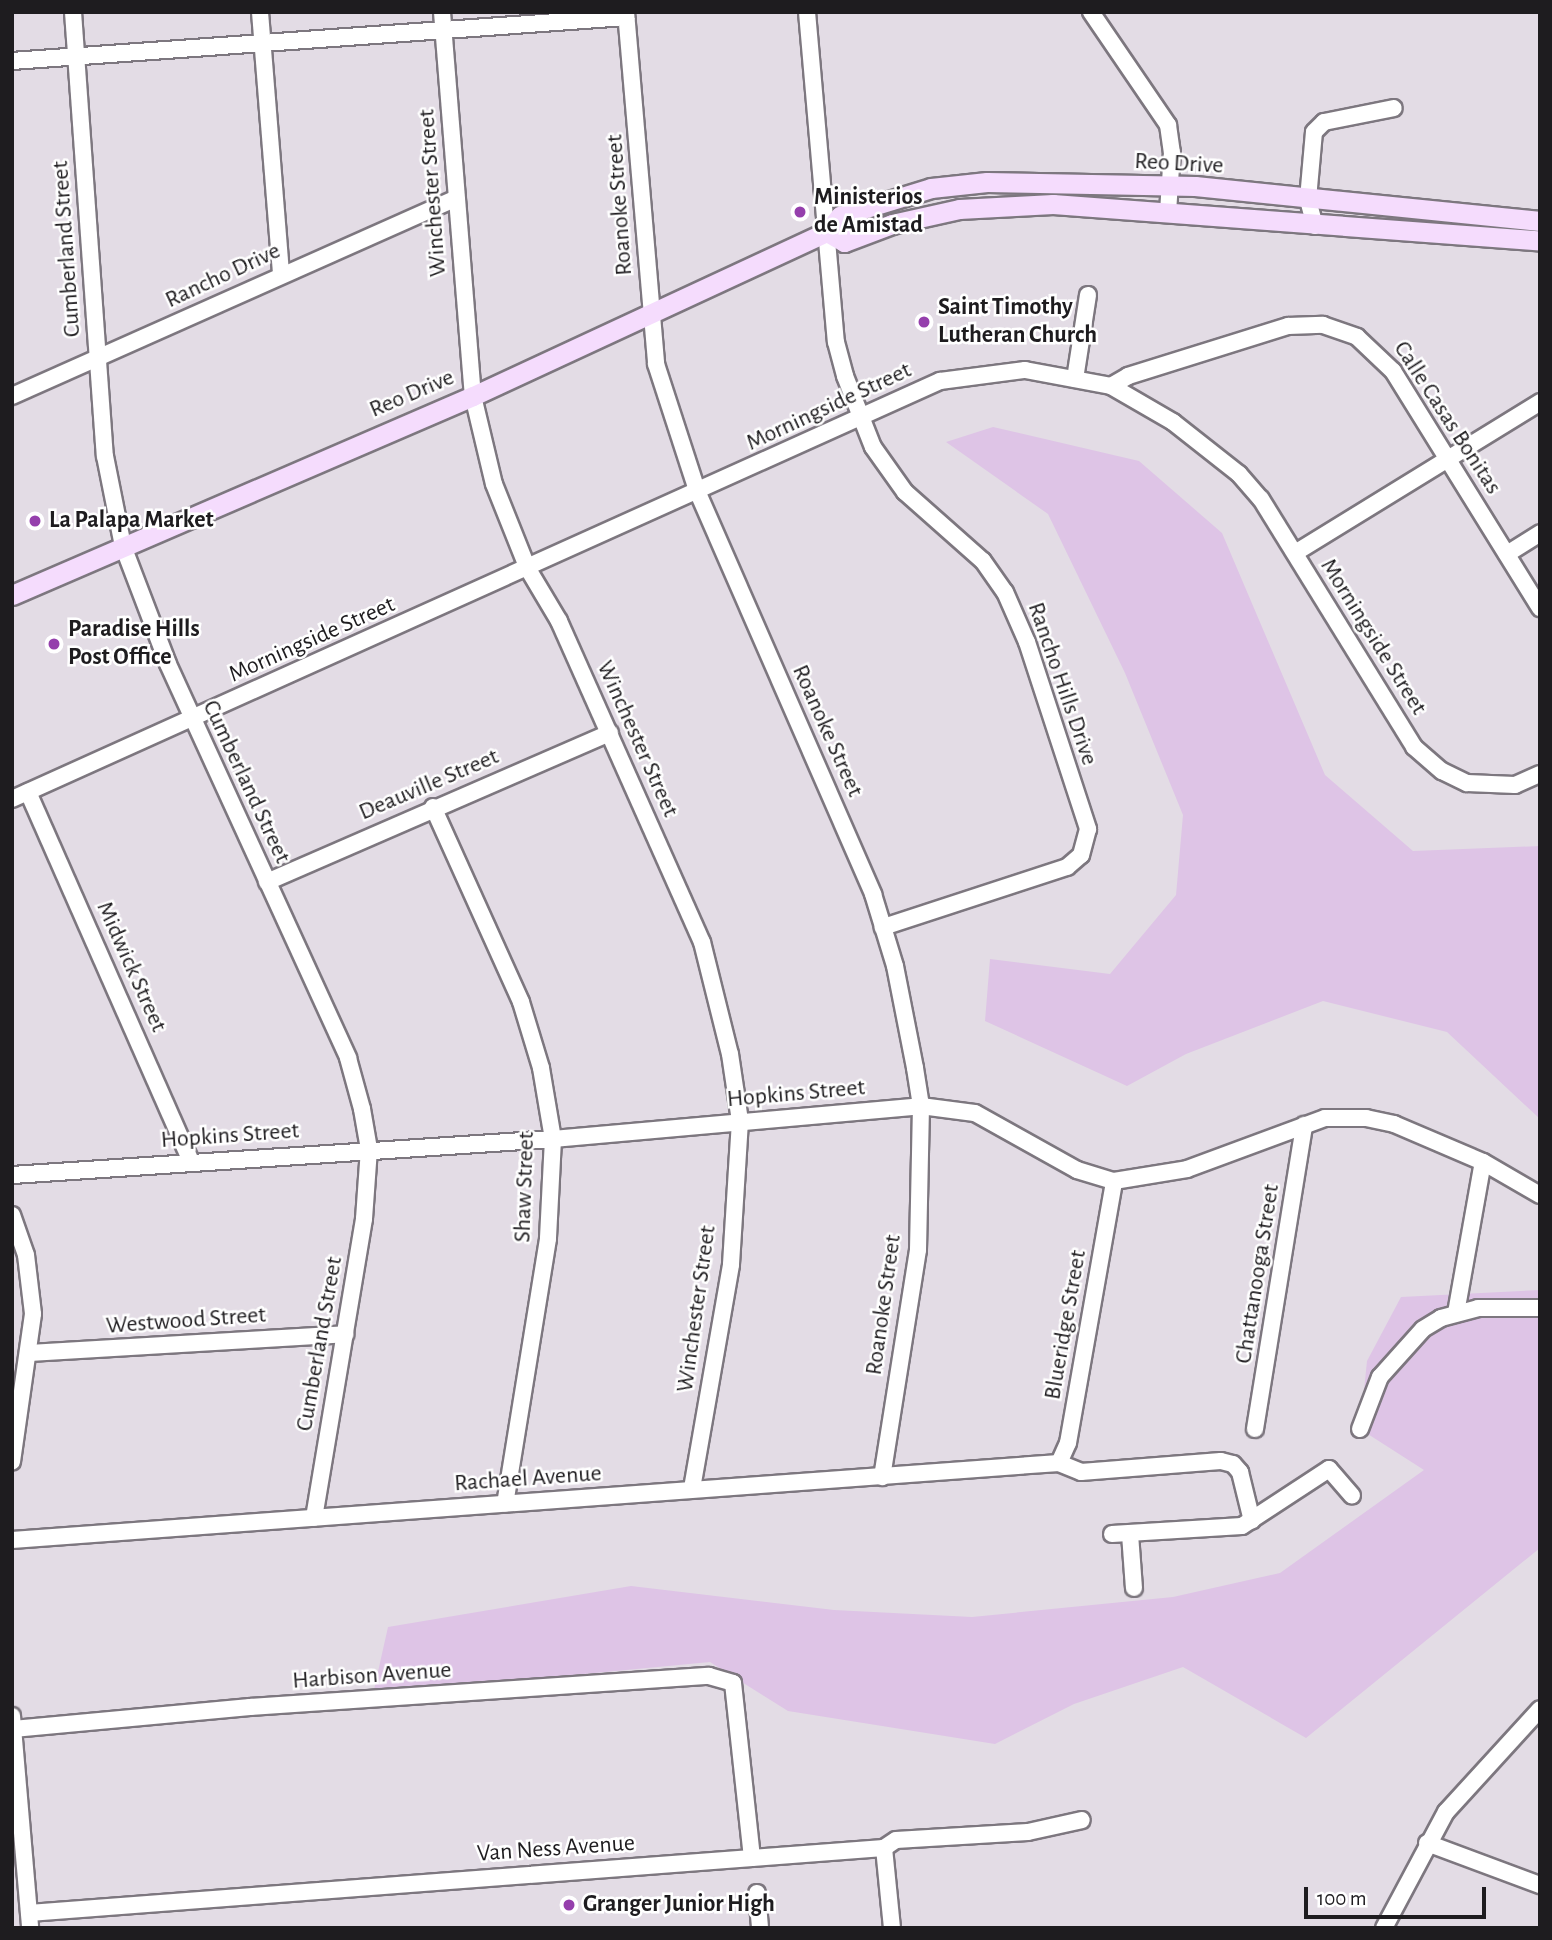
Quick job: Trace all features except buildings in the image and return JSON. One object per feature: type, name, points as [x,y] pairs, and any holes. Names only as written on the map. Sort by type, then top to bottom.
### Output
[{"type":"main road","name":"Reo Drive","points":[[12,595],[473,396],[827,232],[840,216],[931,188],[988,182],[1172,186],[1540,221]]},
{"type":"main road","name":"Reo Drive","points":[[827,232],[844,242],[938,213],[1003,204],[1168,213],[1540,241]]},
{"type":"street","name":"Cumberland Street","points":[[72,12],[105,456],[123,546],[192,719],[348,1058],[369,1149],[364,1219],[314,1518]]},
{"type":"street","points":[[260,12],[281,273]]},
{"type":"street","name":"Winchester Street","points":[[442,12],[455,200],[473,396],[494,484],[528,569],[559,621],[702,942],[725,1026],[740,1121],[730,1265],[691,1489]]},
{"type":"street","name":"Rancho Hills Drive","points":[[807,12],[836,342],[861,417],[873,447],[905,492],[984,561],[1005,592],[1027,642],[1088,829],[1081,856],[1059,869],[883,927]]},
{"type":"street","points":[[1091,12],[1168,125],[1172,186],[1168,213]]},
{"type":"street","points":[[12,61],[626,15]]},
{"type":"street","name":"Roanoke Street","points":[[626,15],[656,364],[698,493],[866,879],[895,966],[920,1107],[918,1250],[882,1477]]},
{"type":"street","points":[[1315,226],[1308,199],[1314,132],[1324,122],[1394,108]]},
{"type":"street","name":"Rancho Drive","points":[[12,396],[97,360],[281,273],[455,200]]},
{"type":"street","points":[[1075,379],[1088,295]]},
{"type":"street","name":"Calle Casas Bonitas","points":[[1111,386],[1128,376],[1288,326],[1335,327],[1368,343],[1385,360],[1540,608]]},
{"type":"street","name":"Morningside Street","points":[[12,799],[698,493],[940,381],[1024,370],[1111,386],[1173,422],[1239,474],[1261,499],[1414,747],[1442,771],[1467,783],[1515,785],[1540,774]]},
{"type":"street","points":[[1295,553],[1540,402]]},
{"type":"street","points":[[1507,554],[1540,533]]},
{"type":"street","name":"Deauville Street","points":[[267,882],[433,807],[610,733]]},
{"type":"street","name":"Midwick Street","points":[[28,792],[191,1161]]},
{"type":"street","name":"Shaw Street","points":[[433,807],[521,1002],[541,1068],[553,1139],[548,1238],[505,1504]]},
{"type":"street","name":"Hopkins Street","points":[[12,1175],[369,1149],[553,1139],[920,1107],[975,1113],[1065,1164],[1114,1181],[1187,1169],[1304,1125],[1338,1117],[1384,1121],[1483,1162],[1540,1195]]},
{"type":"street","name":"Chattanooga Street","points":[[1255,1429],[1304,1125]]},
{"type":"street","points":[[1456,1313],[1483,1162]]},
{"type":"street","name":"Blueridge Street","points":[[1053,1465],[1068,1443],[1114,1181]]},
{"type":"street","points":[[12,1215],[31,1284],[29,1353],[12,1462]]},
{"type":"street","points":[[1360,1429],[1380,1377],[1402,1349],[1423,1329],[1456,1313],[1478,1308],[1540,1308]]},
{"type":"street","name":"Westwood Street","points":[[29,1353],[345,1334]]},
{"type":"street","name":"Rachael Avenue","points":[[12,1540],[1053,1465],[1081,1472],[1221,1461],[1233,1464],[1240,1472],[1252,1521]]},
{"type":"street","points":[[1112,1534],[1242,1526],[1329,1469],[1352,1496]]},
{"type":"street","points":[[1130,1534],[1133,1588]]},
{"type":"street","name":"Harbison Avenue","points":[[13,1729],[250,1707],[709,1676],[733,1683],[752,1858]]},
{"type":"street","points":[[1384,1928],[1427,1843],[1446,1812],[1540,1709]]},
{"type":"street","points":[[12,1716],[30,1920]]},
{"type":"street","name":"Van Ness Avenue","points":[[30,1920],[884,1848],[896,1840],[1028,1832],[1082,1820]]},
{"type":"street","points":[[1427,1843],[1540,1885]]},
{"type":"street","points":[[884,1848],[892,1928]]},
{"type":"street","points":[[757,1893],[760,1928]]},
{"type":"shaded area","points":[[993,427],[1139,461],[1222,533],[1325,775],[1413,851],[1540,846],[1540,1119],[1447,1032],[1323,1001],[1186,1054],[1127,1086],[985,1021],[990,959],[1110,974],[1176,895],[1183,815],[1125,673],[1048,514],[946,442]]},
{"type":"shaded area","points":[[1540,1290],[1540,1548],[1306,1738],[1183,1667],[1074,1704],[995,1744],[788,1711],[710,1662],[373,1694],[388,1627],[631,1586],[834,1610],[972,1617],[1173,1597],[1280,1573],[1424,1470],[1360,1429],[1367,1361],[1401,1297]]},
{"type":"place","name":"Ministerios de Amistad","points":[[800,212]]},
{"type":"place","name":"Saint Timothy Lutheran Church","points":[[924,322]]},
{"type":"place","name":"La Palapa Market","points":[[35,521]]},
{"type":"place","name":"Paradise Hills Post Office","points":[[54,644]]},
{"type":"place","name":"Granger Junior High","points":[[569,1905]]}]
